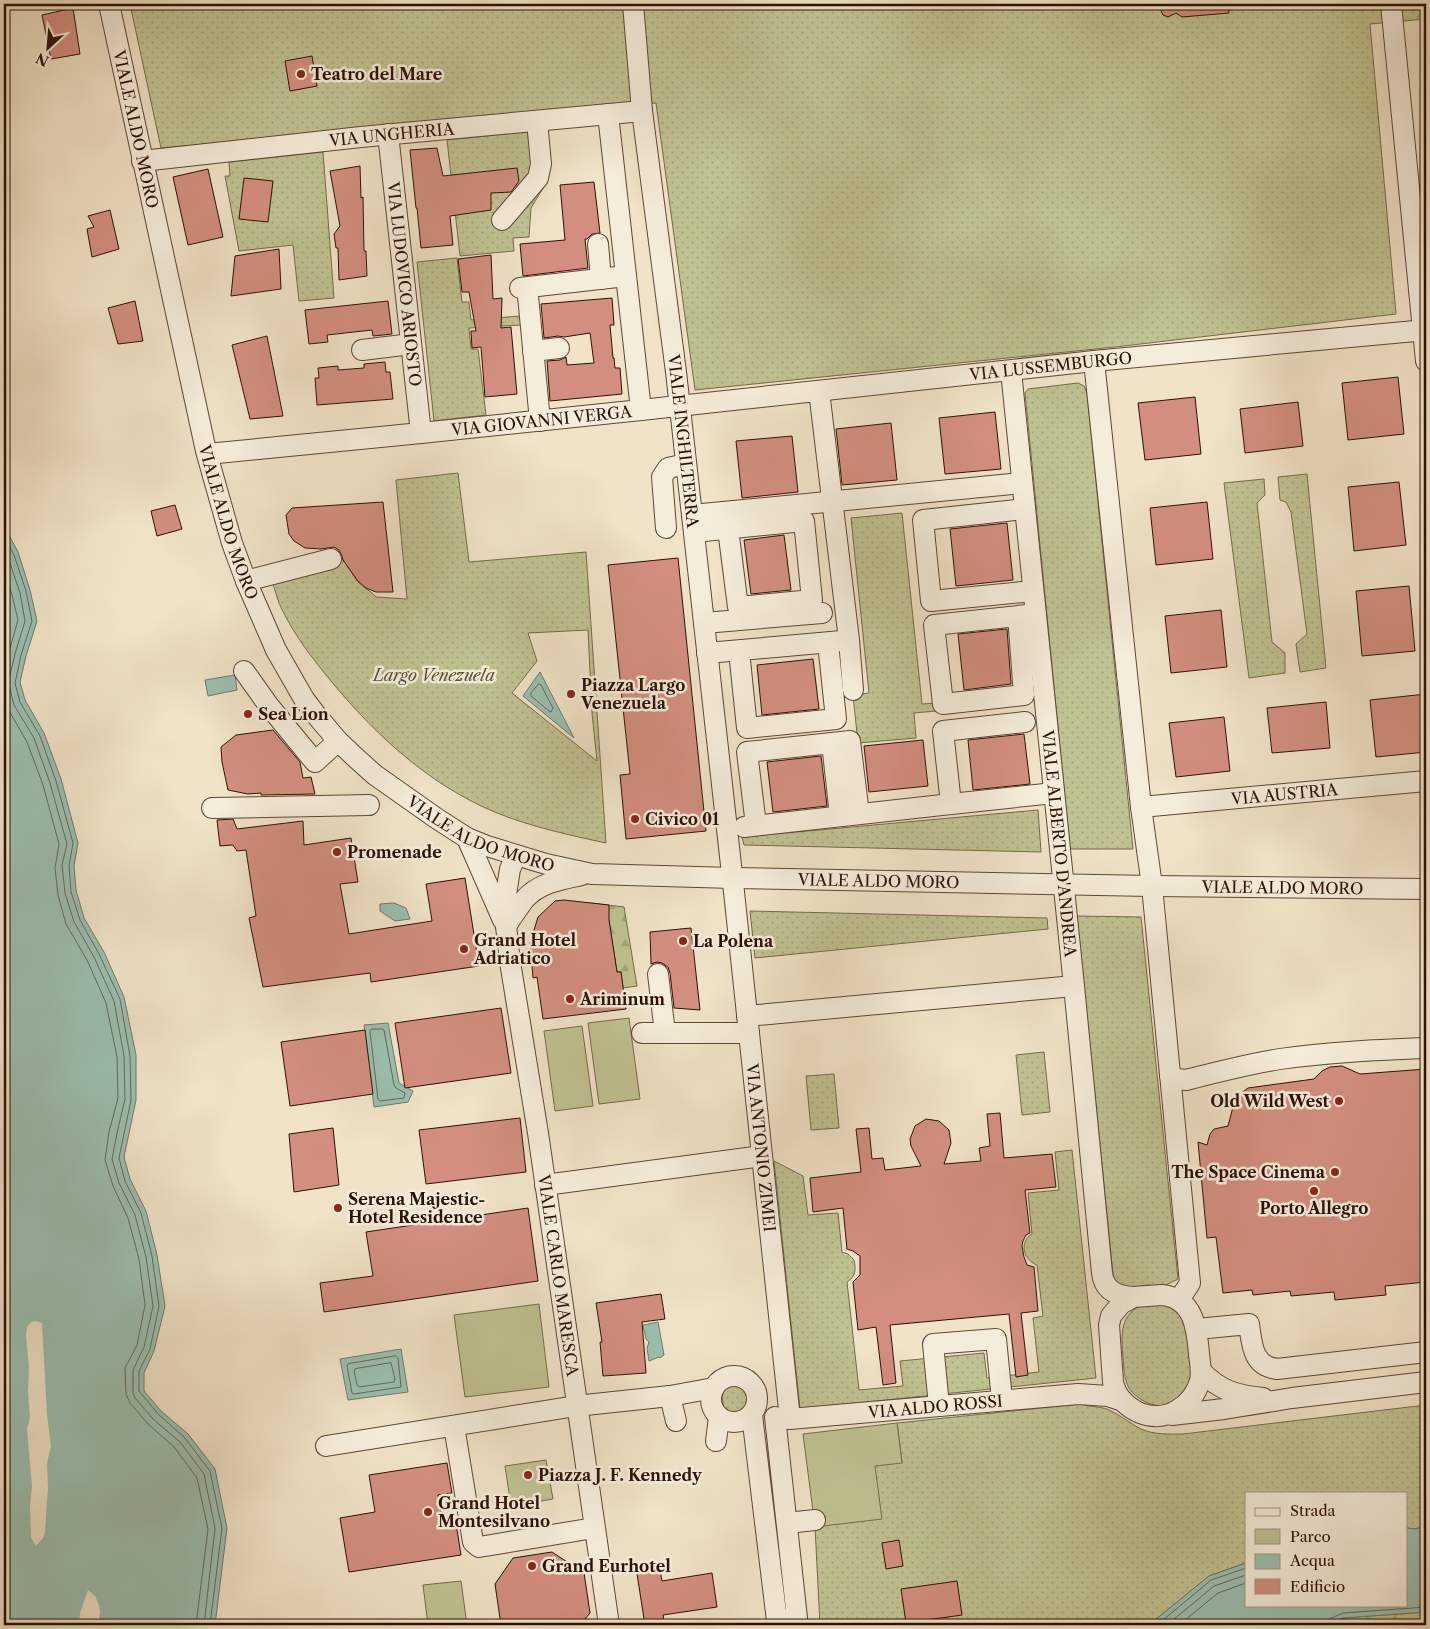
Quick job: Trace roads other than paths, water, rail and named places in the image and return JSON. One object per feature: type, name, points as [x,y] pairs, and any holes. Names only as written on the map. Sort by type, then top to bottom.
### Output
[{"type":"street","name":"VIALE ALDO MORO","points":[[109,4],[207,454],[232,543],[246,582],[276,650],[294,682],[317,716],[338,741],[356,758],[386,783],[436,818],[467,838],[516,856],[592,874],[1064,885],[1426,889]]},
{"type":"street","name":"VIALE INGHILTERRA","points":[[633,4],[642,111],[680,406],[733,878]]},
{"type":"street","points":[[1391,4],[1425,330],[1426,360]]},
{"type":"street","name":"VIA UNGHERIA","points":[[142,161],[388,134],[642,111]]},
{"type":"street","name":"VIA GIOVANNI VERGA","points":[[207,454],[641,410],[608,114]]},
{"type":"street","points":[[502,220],[538,178],[541,164],[537,122]]},
{"type":"street","name":"VIA LUDOVICO ARIOSTO","points":[[388,134],[421,433]]},
{"type":"street","points":[[598,244],[601,278]]},
{"type":"street","points":[[540,420],[533,351],[524,292],[601,278],[626,276]]},
{"type":"street","name":"VIA LUSSEMBURGO","points":[[641,410],[1094,361],[1425,330]]},
{"type":"street","points":[[362,350],[411,344]]},
{"type":"street","points":[[533,351],[559,348]]},
{"type":"street","points":[[1094,361],[1141,807],[1152,886],[1190,1283],[1179,1300]]},
{"type":"street","name":"VIALE ALBERTO D'ANDREA","points":[[1010,370],[1033,591],[1027,616],[1054,793],[1103,1278],[1106,1285],[1114,1293],[1133,1297]]},
{"type":"street","points":[[818,391],[849,640],[853,690]]},
{"type":"street","points":[[666,528],[662,477],[668,468],[686,464]]},
{"type":"street","points":[[693,523],[832,501],[1022,483]]},
{"type":"street","points":[[934,625],[1027,616],[1024,695],[943,704],[934,625],[923,520],[1025,509]]},
{"type":"street","points":[[693,523],[728,529],[804,521],[812,600],[738,607],[728,529]]},
{"type":"street","points":[[246,582],[330,559]]},
{"type":"street","points":[[932,601],[1033,591]]},
{"type":"street","points":[[704,624],[822,614]]},
{"type":"street","points":[[707,653],[849,640]]},
{"type":"street","points":[[739,650],[748,728],[836,719],[828,643]]},
{"type":"street","points":[[244,671],[269,706],[315,762],[338,741]]},
{"type":"street","points":[[951,804],[943,731],[1025,722]]},
{"type":"street","points":[[756,826],[747,752],[850,741],[850,815]]},
{"type":"street","name":"VIA AUSTRIA","points":[[1141,807],[1426,781]]},
{"type":"street","points":[[212,808],[366,808],[386,783]]},
{"type":"street","points":[[727,828],[1054,793]]},
{"type":"street","name":"VIALE CARLO MARESCA","points":[[467,838],[506,926]]},
{"type":"street","name":"VIALE CARLO MARESCA","points":[[516,856],[510,869],[506,895],[506,926],[510,962],[545,1185],[609,1625]]},
{"type":"street","points":[[506,926],[525,898],[540,888],[558,880],[592,874]]},
{"type":"street","name":"VIA ANTONIO ZIMEI","points":[[733,878],[762,1156],[783,1418],[787,1523],[797,1618],[777,1621],[752,1415]]},
{"type":"street","points":[[658,974],[656,1033],[748,1025],[1074,986]]},
{"type":"street","points":[[1170,1075],[1177,1079],[1186,1080],[1241,1066],[1279,1059],[1426,1048]]},
{"type":"street","points":[[545,1185],[762,1156]]},
{"type":"street","points":[[1167,1415],[1178,1411],[1187,1404],[1198,1386],[1201,1371],[1197,1329],[1193,1318],[1179,1300],[1162,1295],[1133,1297],[1118,1306],[1110,1320],[1112,1372],[1115,1390],[1123,1401],[1142,1414],[1167,1415],[1192,1414],[1280,1400],[1426,1382]]},
{"type":"street","points":[[1197,1329],[1249,1324],[1254,1352],[1257,1358],[1268,1368],[1277,1369],[1426,1352]]},
{"type":"street","points":[[939,1406],[933,1344],[996,1340],[1002,1400]]},
{"type":"street","points":[[1201,1371],[1210,1381],[1225,1390],[1248,1396],[1280,1400]]},
{"type":"street","name":"VIA ALDO ROSSI","points":[[1078,1394],[1103,1381],[1112,1372]]},
{"type":"street","points":[[716,1441],[717,1414],[711,1400],[714,1388],[718,1382],[725,1378],[740,1376],[747,1379],[783,1418]]},
{"type":"street","points":[[670,1396],[692,1400],[732,1422],[740,1422],[752,1415],[758,1403],[753,1384]]},
{"type":"street","points":[[326,1446],[576,1406],[670,1396],[714,1388]]},
{"type":"street","name":"VIA ALDO ROSSI","points":[[752,1415],[783,1418],[1078,1394],[1108,1396],[1123,1401]]},
{"type":"street","points":[[670,1396],[676,1421]]},
{"type":"street","points":[[454,1426],[473,1542],[479,1547],[594,1528]]},
{"type":"street","points":[[787,1523],[815,1520]]},
{"type":"water","points":[[4,526],[18,552],[37,621],[20,682],[25,700],[44,733],[61,779],[78,843],[74,866],[76,890],[84,918],[104,952],[124,997],[136,1055],[136,1100],[124,1157],[130,1179],[146,1211],[157,1255],[165,1306],[154,1351],[144,1373],[144,1391],[161,1411],[188,1434],[215,1469],[227,1528],[215,1625],[4,1625]]},
{"type":"water","points":[[540,672],[574,738],[523,696]]},
{"type":"water","points":[[235,675],[237,690],[208,696],[205,680]]},
{"type":"water","points":[[394,903],[406,908],[410,919],[395,921],[380,911],[380,904]]},
{"type":"water","points":[[388,1023],[399,1083],[413,1091],[408,1102],[374,1107],[364,1025]]},
{"type":"water","points":[[658,1322],[664,1355],[649,1361],[647,1348],[649,1342],[646,1339],[643,1325]]},
{"type":"water","points":[[401,1349],[408,1392],[348,1400],[340,1359]]},
{"type":"water","points":[[1426,1526],[1426,1612],[1343,1618],[1327,1625],[1149,1625],[1209,1576],[1245,1563],[1245,1606],[1408,1606],[1408,1528],[1416,1529]]},
{"type":"place","name":"Teatro del Mare","points":[[301,74]]},
{"type":"place","name":"Piazza Largo Venezuela","points":[[571,694]]},
{"type":"place","name":"Sea Lion","points":[[248,714]]},
{"type":"place","name":"Civico 01","points":[[635,819]]},
{"type":"place","name":"Promenade","points":[[337,852]]},
{"type":"place","name":"La Polena","points":[[683,941]]},
{"type":"place","name":"Grand Hotel Adriatico","points":[[464,949]]},
{"type":"place","name":"Ariminum","points":[[570,999]]},
{"type":"place","name":"Old Wild West","points":[[1339,1101]]},
{"type":"place","name":"The Space Cinema","points":[[1335,1172]]},
{"type":"place","name":"Porto Allegro","points":[[1314,1191]]},
{"type":"place","name":"Serena Majestic- Hotel Residence","points":[[338,1208]]},
{"type":"place","name":"Piazza J. F. Kennedy","points":[[528,1475]]},
{"type":"place","name":"Grand Hotel Montesilvano","points":[[428,1512]]},
{"type":"place","name":"Grand Eurhotel","points":[[532,1566]]},
{"type":"park label","name":"Largo Venezuela","points":[[434,675]]}]
